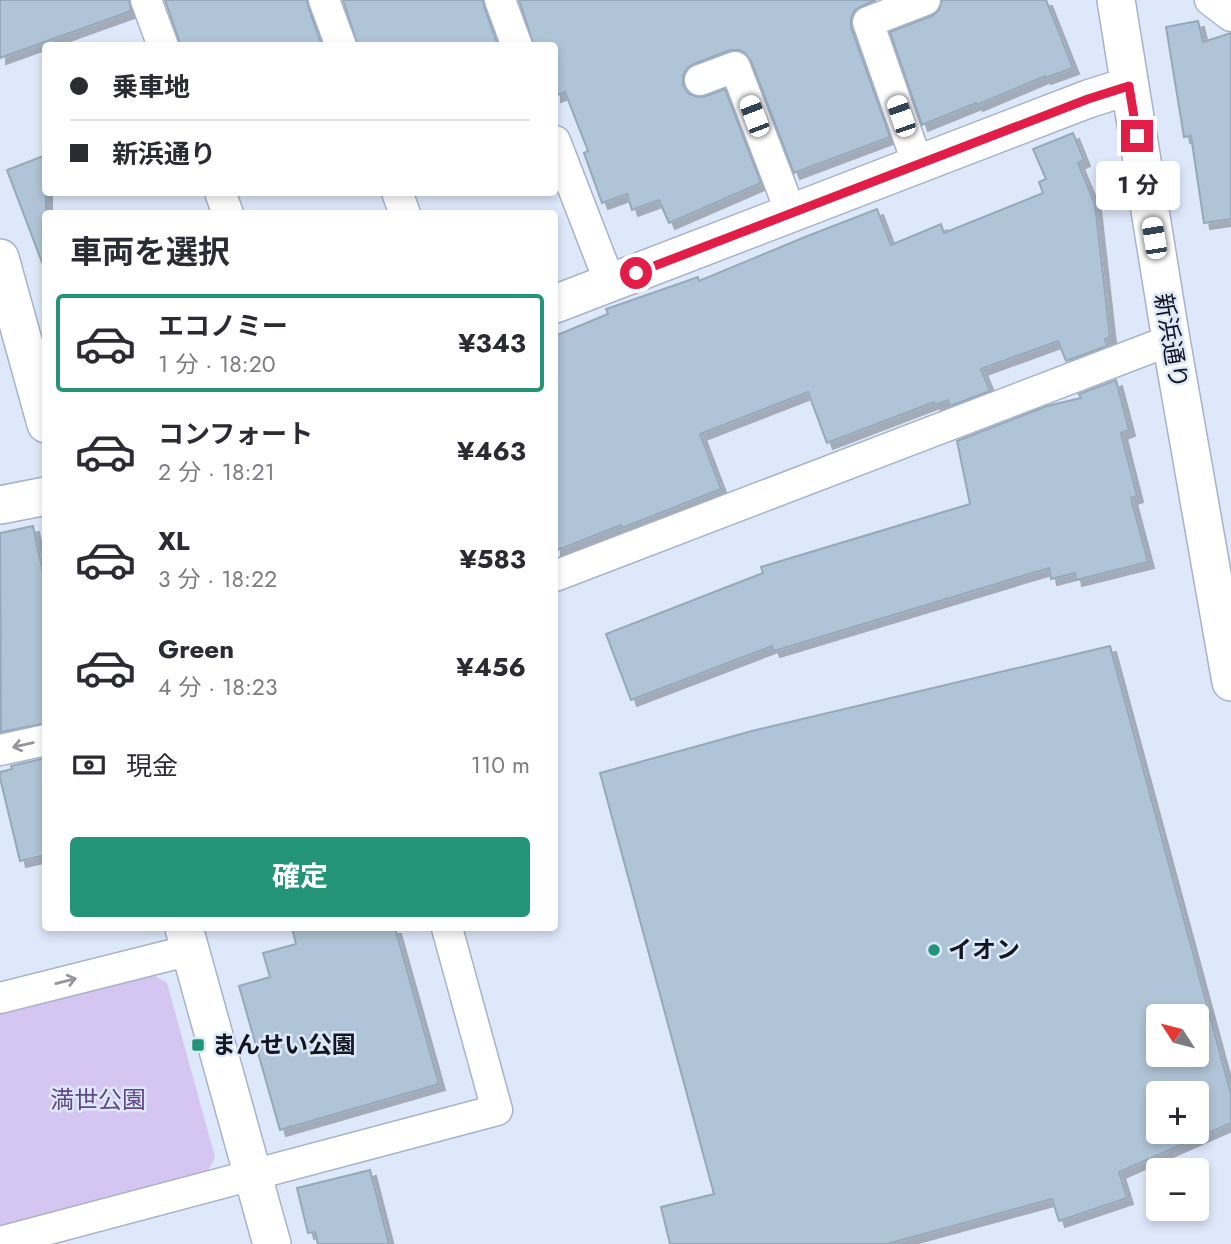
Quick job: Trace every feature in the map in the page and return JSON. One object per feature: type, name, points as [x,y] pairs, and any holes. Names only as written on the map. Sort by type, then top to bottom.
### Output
[{"type":"street","points":[[146,0],[162,42]]},
{"type":"street","points":[[324,0],[340,42]]},
{"type":"street","points":[[918,165],[868,22],[925,0]]},
{"type":"street","name":"新浜通り","points":[[1116,0],[1171,340],[1231,681]]},
{"type":"street","points":[[1210,0],[1231,16]]},
{"type":"street","points":[[501,1],[516,42]]},
{"type":"street","points":[[700,80],[735,67],[791,213]]},
{"type":"street","points":[[558,303],[1088,99],[1129,86]]},
{"type":"street","points":[[558,149],[610,283]]},
{"type":"street","points":[[0,258],[8,323],[42,413]]},
{"type":"street","points":[[558,575],[1171,340]]},
{"type":"street","points":[[0,505],[42,497]]},
{"type":"street","points":[[0,750],[42,741]]},
{"type":"street","points":[[0,1242],[497,1110],[448,931]]},
{"type":"street","points":[[0,998],[188,939],[272,1244]]},
{"type":"green space","name":"満世公園","points":[[154,975],[167,983],[215,1157],[207,1173],[0,1229],[0,1011]]},
{"type":"building","points":[[0,0],[129,0],[131,11],[0,58]]},
{"type":"building","points":[[165,0],[307,0],[321,42],[180,42]]},
{"type":"building","points":[[343,0],[483,0],[497,42],[357,42]]},
{"type":"building","points":[[519,0],[876,0],[855,10],[851,27],[890,137],[794,173],[751,61],[745,53],[730,50],[694,64],[687,68],[683,85],[689,94],[698,97],[725,89],[761,183],[669,223],[659,200],[632,210],[627,194],[602,203],[584,153],[588,151],[565,92],[558,95],[558,42],[533,42]]},
{"type":"building","points":[[942,0],[1046,0],[1073,68],[1045,76],[922,125],[890,32],[932,16],[939,10]]},
{"type":"building","points":[[1198,21],[1203,42],[1231,33],[1231,219],[1204,223],[1191,136],[1184,137],[1166,27]]},
{"type":"building","points":[[1073,133],[1084,160],[1078,163],[1095,204],[1110,337],[1105,339],[1107,346],[1066,361],[1058,341],[981,369],[990,391],[950,406],[948,400],[935,405],[934,402],[827,443],[808,392],[700,434],[721,489],[558,550],[558,335],[608,314],[606,309],[698,277],[699,281],[877,209],[891,245],[941,224],[944,233],[1043,193],[1039,182],[1046,179],[1033,149]]},
{"type":"building","points":[[42,157],[42,196],[46,196],[46,210],[42,210],[42,262],[7,170]]},
{"type":"building","points":[[1116,380],[1129,430],[1121,433],[1137,496],[1131,498],[1148,562],[1076,580],[1075,573],[1051,579],[1049,568],[774,651],[772,646],[631,700],[606,634],[763,573],[761,567],[970,504],[957,441],[1047,406],[1081,398],[1079,394]]},
{"type":"building","points":[[33,526],[42,568],[42,724],[1,732],[0,533]]},
{"type":"building","points":[[1110,646],[1207,1004],[1146,1004],[1146,1068],[1209,1068],[1209,1013],[1231,1094],[1231,1123],[1209,1133],[1209,1081],[1146,1081],[1146,1144],[1183,1144],[1119,1172],[1127,1198],[1059,1221],[1052,1199],[887,1244],[670,1244],[661,1207],[714,1194],[600,773],[752,731]]},
{"type":"building","points":[[42,759],[42,856],[20,861],[0,778],[0,772],[12,769],[11,766]]},
{"type":"building","points":[[293,931],[396,931],[439,1084],[280,1130],[239,986],[270,977],[263,953],[296,944]]},
{"type":"building","points":[[370,1170],[389,1244],[318,1244],[315,1232],[308,1233],[297,1188]]},
{"type":"place","name":"イオン","points":[[934,950]]},
{"type":"place","name":"まんせい公園","points":[[198,1045]]},
{"type":"route","points":[[636,273],[1088,99],[1129,86],[1137,136]]}]
